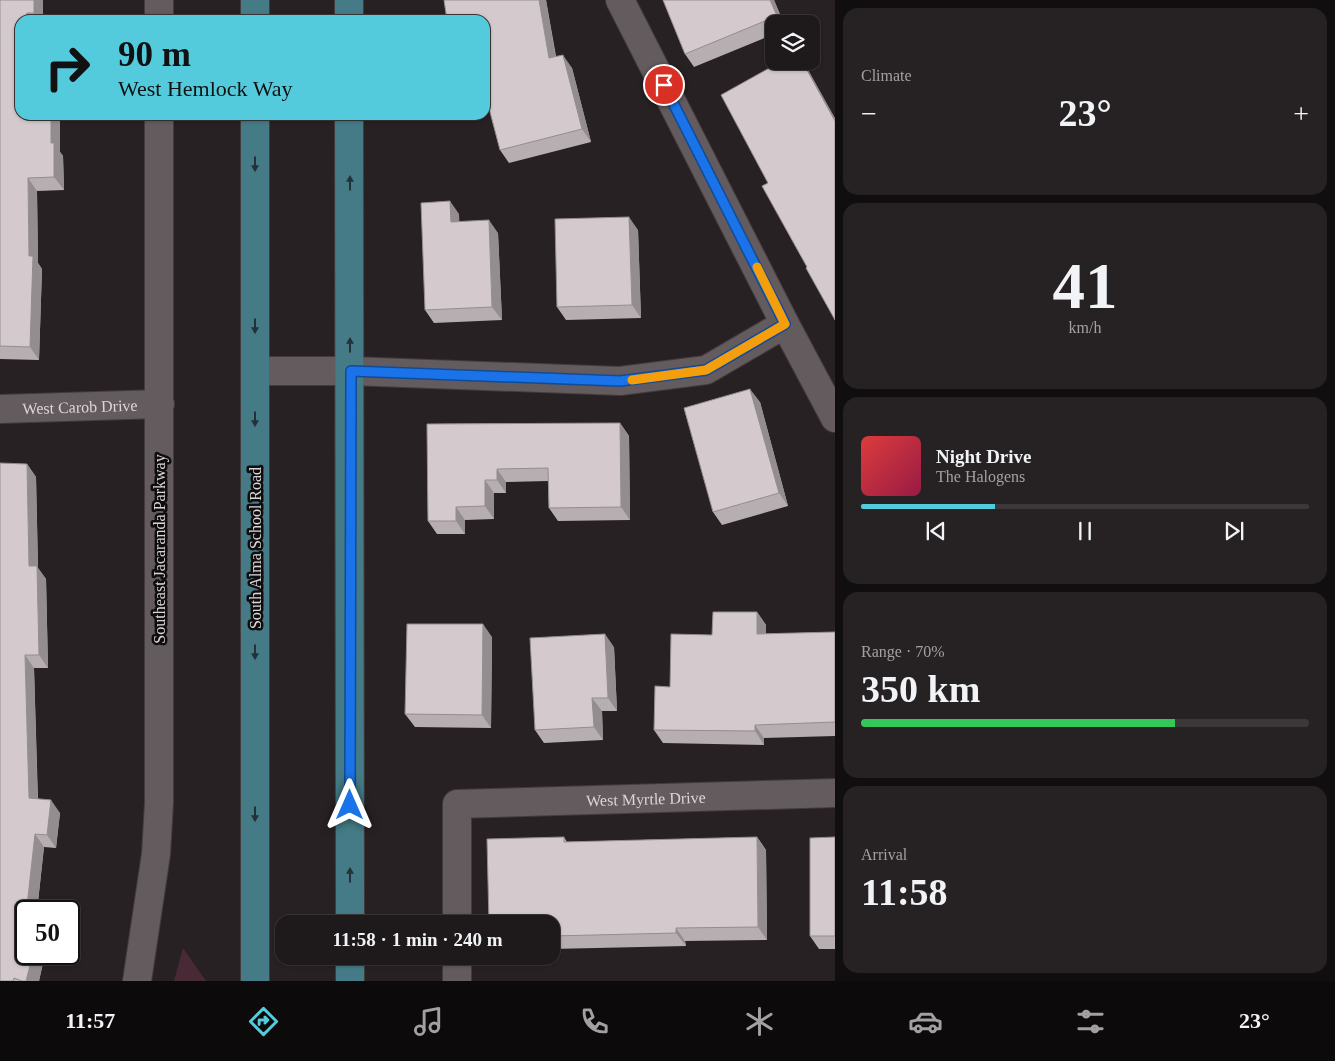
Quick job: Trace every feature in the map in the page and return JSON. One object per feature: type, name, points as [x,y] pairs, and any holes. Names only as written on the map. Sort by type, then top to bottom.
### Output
[{"type":"main road","points":[[255,0],[255,15]]},
{"type":"main road","points":[[349,0],[349,15]]},
{"type":"main road","name":"South Alma School Road","points":[[255,120],[255,981]]},
{"type":"main road","points":[[349,120],[351,371],[350,915]]},
{"type":"main road","points":[[350,965],[350,981]]},
{"type":"street","points":[[159,0],[159,15]]},
{"type":"street","points":[[620,0],[835,418]]},
{"type":"street","name":"Southeast Jacaranda Parkway","points":[[137,981],[156,854],[159,803],[159,120]]},
{"type":"street","points":[[255,371],[351,371],[620,381],[706,370],[785,324]]},
{"type":"street","name":"West Carob Drive","points":[[0,410],[160,404]]},
{"type":"street","name":"West Myrtle Drive","points":[[457,915],[457,804],[835,793]]},
{"type":"street","points":[[457,965],[458,981]]},
{"type":"shaded area","points":[[183,948],[206,981],[174,981]]},
{"type":"building","points":[[0,0],[34,0],[34,13],[15,15],[15,120],[51,120],[51,143],[54,143],[54,177],[28,178],[29,256],[33,256],[30,347],[0,346]]},
{"type":"building","points":[[444,0],[539,0],[549,58],[563,55],[582,129],[500,150],[490,112],[490,15],[446,15]]},
{"type":"building","points":[[663,0],[770,0],[777,15],[765,15],[765,21],[685,54]]},
{"type":"building","points":[[766,70],[807,70],[835,121],[835,320],[762,186],[768,183],[721,95]]},
{"type":"building","points":[[450,201],[451,222],[489,220],[492,307],[425,310],[421,203]]},
{"type":"building","points":[[629,217],[632,305],[557,307],[555,219]]},
{"type":"building","points":[[750,389],[779,493],[713,512],[684,408]]},
{"type":"building","points":[[620,423],[621,507],[549,508],[548,468],[497,469],[497,480],[485,480],[485,506],[456,507],[456,521],[428,521],[427,424]]},
{"type":"building","points":[[0,463],[27,464],[29,566],[37,566],[39,655],[25,655],[29,798],[51,800],[47,835],[35,834],[28,900],[15,900],[15,965],[30,965],[26,981],[14,978],[13,981],[0,981]]},
{"type":"building","points":[[713,612],[757,612],[757,634],[835,632],[835,722],[755,725],[755,731],[654,730],[655,686],[670,687],[671,634],[712,635]]},
{"type":"building","points":[[407,624],[483,624],[482,715],[405,714]]},
{"type":"building","points":[[605,634],[608,698],[592,698],[594,727],[535,730],[530,638]]},
{"type":"building","points":[[564,837],[564,842],[757,837],[758,927],[676,928],[676,933],[560,936],[560,915],[489,915],[487,839]]},
{"type":"building","points":[[835,837],[835,936],[810,936],[810,838]]},
{"type":"slow traffic","points":[[632,380],[706,370],[785,324],[757,267]]},
{"type":"route","points":[[350,805],[351,371],[620,381],[706,370],[785,324],[664,85]]}]
